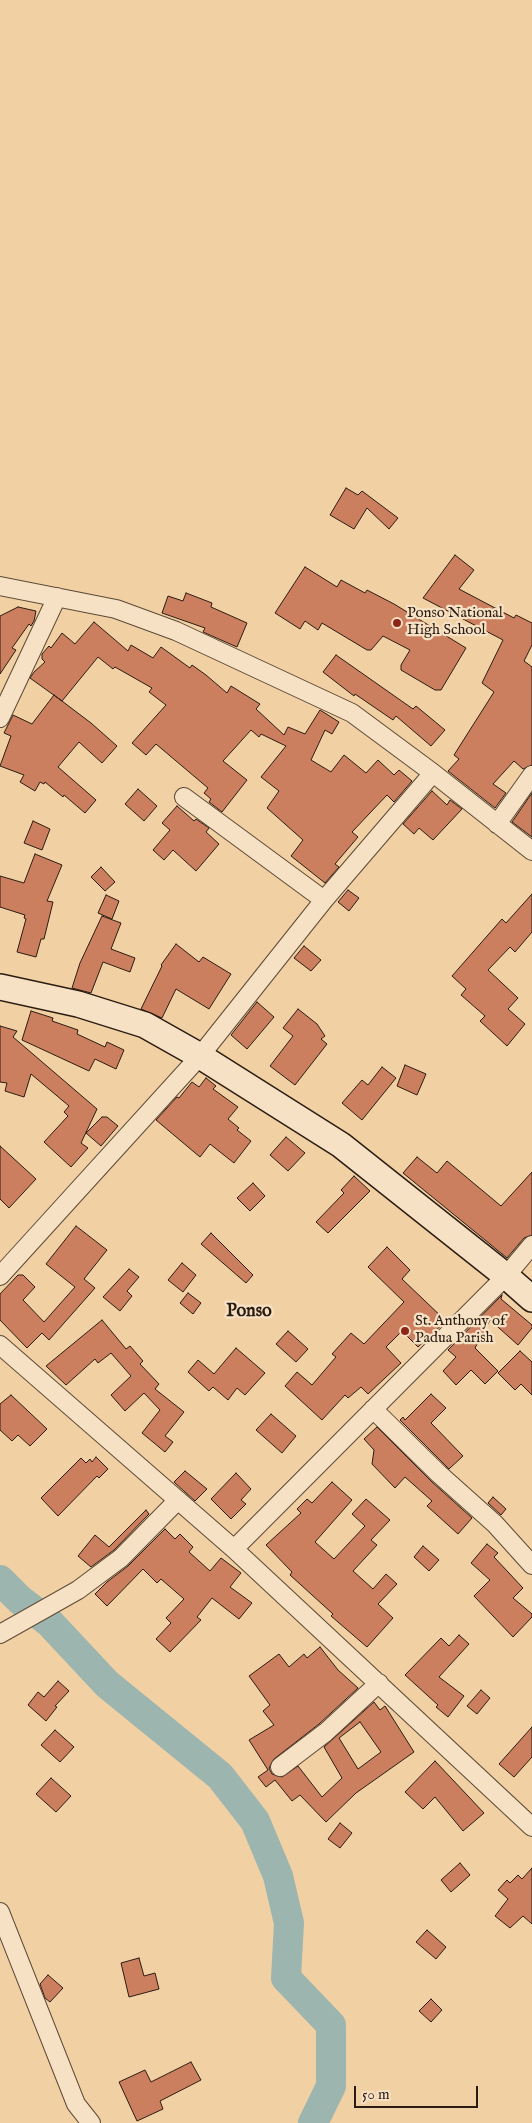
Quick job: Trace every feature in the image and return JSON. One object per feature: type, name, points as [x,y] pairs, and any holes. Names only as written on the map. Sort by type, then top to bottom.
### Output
[{"type":"main road","points":[[0,987],[78,1004],[145,1025],[200,1056],[341,1145],[506,1276],[532,1299]]},
{"type":"street","points":[[0,586],[116,609],[185,635],[352,714],[433,773],[532,852]]},
{"type":"street","points":[[0,718],[57,597]]},
{"type":"street","points":[[0,1276],[200,1056],[324,900],[433,773]]},
{"type":"street","points":[[497,824],[532,775]]},
{"type":"street","points":[[184,797],[324,900]]},
{"type":"street","points":[[234,1549],[506,1276],[532,1245]]},
{"type":"street","points":[[0,1345],[234,1549],[532,1827]]},
{"type":"street","points":[[373,1409],[439,1474],[495,1524],[532,1565]]},
{"type":"street","points":[[2,1634],[78,1590],[121,1558],[178,1500]]},
{"type":"street","points":[[280,1767],[326,1732],[379,1683]]},
{"type":"street","points":[[0,1912],[76,2104],[91,2123]]},
{"type":"building","points":[[346,488],[358,495],[362,491],[398,518],[389,529],[367,508],[354,529],[330,515]]},
{"type":"building","points":[[455,555],[474,570],[459,589],[514,618],[516,615],[532,623],[532,645],[524,661],[532,667],[532,765],[523,769],[514,761],[493,784],[506,793],[495,808],[448,771],[459,759],[454,755],[494,692],[482,683],[503,640],[423,598]]},
{"type":"building","points":[[305,567],[337,587],[341,580],[365,593],[367,590],[394,604],[466,648],[441,690],[435,690],[401,670],[401,665],[410,650],[383,636],[371,650],[367,650],[322,623],[318,630],[305,621],[300,629],[275,613]]},
{"type":"building","points":[[186,593],[212,603],[211,607],[247,623],[237,647],[203,632],[205,628],[162,613],[168,596],[183,601]]},
{"type":"building","points":[[18,607],[36,611],[34,621],[31,626],[29,624],[12,648],[16,650],[0,674],[0,616]]},
{"type":"building","points":[[94,622],[128,651],[131,645],[153,658],[161,647],[190,668],[192,665],[227,693],[231,686],[260,704],[256,709],[284,735],[288,727],[305,734],[320,710],[339,722],[332,734],[325,730],[311,760],[331,772],[344,755],[366,773],[378,760],[394,775],[399,770],[412,781],[394,802],[387,795],[352,832],[358,837],[335,864],[339,867],[325,883],[291,856],[303,840],[267,808],[279,791],[261,777],[286,746],[261,734],[259,737],[251,730],[223,761],[247,780],[222,812],[209,802],[211,799],[204,793],[208,788],[156,744],[146,755],[132,743],[166,705],[149,692],[152,688],[115,667],[113,669],[98,657],[62,701],[30,678],[45,662],[42,659],[42,654],[49,646],[51,648],[62,633],[75,644]]},
{"type":"building","points":[[336,655],[413,709],[416,706],[445,730],[431,746],[396,716],[393,720],[355,694],[354,696],[323,672]]},
{"type":"building","points":[[54,695],[91,723],[117,746],[102,763],[79,742],[58,767],[96,800],[85,813],[45,782],[44,784],[40,782],[35,791],[20,782],[24,775],[0,766],[11,736],[4,733],[13,715],[32,724]]},
{"type":"building","points":[[138,789],[157,806],[144,821],[125,804]]},
{"type":"building","points":[[432,791],[447,805],[450,800],[462,809],[433,840],[419,828],[414,834],[403,824]]},
{"type":"building","points":[[532,793],[532,837],[512,822]]},
{"type":"building","points":[[177,806],[194,821],[196,819],[209,828],[206,832],[219,844],[196,871],[173,850],[164,860],[153,850],[170,830],[162,823]]},
{"type":"building","points":[[33,821],[50,829],[42,850],[24,843]]},
{"type":"building","points":[[35,854],[62,865],[47,901],[53,902],[44,939],[41,939],[36,957],[17,952],[26,919],[24,918],[25,915],[0,907],[0,876],[24,883]]},
{"type":"building","points":[[101,867],[115,882],[105,891],[91,877]]},
{"type":"building","points":[[348,890],[359,898],[349,911],[338,902]]},
{"type":"building","points":[[532,894],[532,932],[515,952],[510,947],[488,970],[518,998],[508,1009],[525,1024],[507,1046],[480,1021],[485,1016],[461,995],[466,989],[452,976],[502,919],[506,923]]},
{"type":"building","points":[[106,895],[119,901],[112,919],[98,913]]},
{"type":"building","points":[[102,916],[121,923],[111,949],[135,958],[130,972],[103,962],[91,993],[72,988],[80,963]]},
{"type":"building","points":[[176,944],[199,962],[203,957],[231,974],[209,1009],[176,989],[162,1018],[141,1009],[161,965]]},
{"type":"building","points":[[304,946],[321,960],[311,971],[294,958]]},
{"type":"building","points":[[257,1002],[274,1017],[247,1049],[231,1035]]},
{"type":"building","points":[[298,1009],[317,1024],[325,1036],[321,1039],[327,1044],[295,1085],[270,1066],[293,1036],[283,1028]]},
{"type":"building","points":[[31,1011],[53,1018],[52,1021],[78,1030],[77,1034],[105,1047],[107,1042],[124,1050],[116,1069],[95,1059],[89,1071],[22,1040]]},
{"type":"building","points":[[0,1026],[17,1031],[13,1037],[97,1109],[81,1143],[88,1148],[71,1167],[44,1142],[68,1116],[64,1112],[69,1106],[31,1074],[24,1097],[5,1091],[7,1083],[0,1082]]},
{"type":"building","points":[[405,1065],[426,1074],[417,1095],[397,1086]]},
{"type":"building","points":[[382,1067],[396,1078],[362,1120],[342,1103],[362,1080],[368,1085]]},
{"type":"building","points":[[206,1078],[216,1086],[213,1089],[238,1107],[228,1119],[239,1128],[237,1130],[251,1141],[234,1163],[210,1144],[200,1157],[156,1120],[177,1097],[179,1098],[192,1082],[199,1087]]},
{"type":"building","points":[[102,1117],[107,1117],[118,1126],[101,1146],[86,1133]]},
{"type":"building","points":[[286,1137],[305,1153],[288,1171],[270,1155]]},
{"type":"building","points":[[0,1146],[36,1179],[9,1208],[0,1199]]},
{"type":"building","points":[[417,1157],[437,1173],[447,1161],[501,1206],[532,1172],[532,1235],[524,1238],[507,1258],[403,1173]]},
{"type":"building","points":[[354,1176],[370,1191],[328,1233],[316,1222],[344,1193],[341,1190]]},
{"type":"building","points":[[253,1183],[265,1196],[250,1211],[237,1198]]},
{"type":"building","points":[[76,1226],[107,1250],[84,1279],[95,1288],[49,1340],[42,1333],[27,1348],[0,1320],[0,1294],[18,1275],[23,1275],[35,1287],[23,1300],[44,1322],[75,1287],[46,1264]]},
{"type":"building","points":[[211,1233],[253,1275],[246,1283],[201,1244]]},
{"type":"building","points":[[387,1247],[410,1270],[402,1279],[446,1321],[418,1347],[402,1331],[386,1347],[401,1363],[368,1394],[361,1387],[348,1398],[345,1395],[322,1420],[285,1386],[297,1372],[312,1385],[336,1357],[332,1354],[351,1333],[364,1344],[404,1302],[368,1267]]},
{"type":"building","points":[[182,1263],[196,1275],[183,1292],[168,1280]]},
{"type":"building","points":[[129,1269],[139,1277],[127,1291],[132,1296],[120,1311],[103,1297]]},
{"type":"building","points":[[188,1293],[201,1303],[193,1314],[180,1303]]},
{"type":"building","points":[[502,1295],[501,1299],[532,1325],[532,1328],[518,1345],[490,1320],[475,1348],[498,1371],[485,1384],[471,1370],[456,1385],[443,1371],[456,1357],[448,1350]]},
{"type":"building","points":[[102,1320],[126,1349],[130,1346],[143,1361],[140,1364],[159,1384],[155,1389],[184,1412],[165,1436],[173,1442],[165,1452],[142,1433],[160,1410],[144,1393],[125,1411],[111,1395],[131,1376],[111,1353],[98,1363],[95,1359],[66,1385],[46,1366]]},
{"type":"building","points":[[288,1331],[308,1349],[296,1362],[276,1344]]},
{"type":"building","points":[[236,1348],[265,1373],[245,1395],[237,1388],[228,1400],[213,1387],[209,1391],[188,1372],[198,1360],[214,1374]]},
{"type":"building","points":[[520,1351],[532,1362],[532,1395],[521,1384],[515,1390],[498,1373]]},
{"type":"building","points":[[431,1394],[446,1408],[431,1423],[463,1456],[449,1469],[400,1420],[403,1417],[405,1420]]},
{"type":"building","points":[[11,1395],[47,1429],[30,1446],[18,1435],[12,1441],[0,1430],[0,1404]]},
{"type":"building","points":[[271,1414],[296,1436],[282,1453],[256,1430]]},
{"type":"building","points":[[377,1427],[432,1482],[472,1518],[458,1534],[427,1506],[432,1501],[405,1477],[395,1488],[372,1464],[374,1450],[364,1439]]},
{"type":"building","points":[[96,1457],[108,1469],[99,1478],[97,1476],[58,1516],[41,1498],[81,1458],[86,1463],[90,1459],[92,1462]]},
{"type":"building","points":[[185,1471],[207,1489],[195,1501],[174,1482]]},
{"type":"building","points":[[236,1473],[251,1489],[241,1500],[246,1504],[231,1519],[211,1499]]},
{"type":"building","points":[[332,1482],[352,1500],[315,1542],[334,1559],[365,1526],[352,1514],[366,1499],[390,1520],[371,1540],[377,1545],[353,1571],[373,1589],[386,1574],[397,1584],[378,1604],[393,1618],[367,1647],[331,1616],[333,1614],[290,1575],[292,1572],[266,1545],[301,1513],[297,1509],[307,1499],[312,1503]]},
{"type":"building","points":[[493,1497],[506,1509],[501,1515],[488,1503]]},
{"type":"building","points":[[146,1510],[149,1514],[114,1550],[91,1567],[78,1556],[95,1535],[109,1547]]},
{"type":"building","points":[[165,1529],[175,1539],[180,1534],[193,1547],[189,1552],[210,1571],[221,1558],[241,1573],[230,1587],[252,1603],[239,1619],[212,1598],[197,1617],[201,1620],[170,1652],[156,1639],[171,1623],[166,1618],[184,1599],[161,1579],[157,1583],[143,1569],[107,1606],[95,1594],[128,1566]]},
{"type":"building","points":[[487,1544],[498,1553],[494,1557],[523,1588],[513,1598],[532,1614],[532,1617],[513,1637],[474,1596],[490,1580],[471,1563]]},
{"type":"building","points":[[423,1546],[439,1560],[429,1571],[414,1557]]},
{"type":"building","points":[[459,1635],[469,1644],[439,1677],[464,1696],[448,1717],[436,1707],[438,1705],[405,1675],[441,1638],[449,1646]]},
{"type":"building","points":[[320,1647],[338,1670],[358,1688],[319,1724],[274,1759],[269,1768],[272,1774],[282,1777],[298,1766],[322,1797],[342,1778],[324,1747],[374,1702],[380,1710],[385,1706],[414,1752],[356,1793],[326,1822],[300,1795],[292,1801],[275,1780],[266,1787],[258,1777],[268,1770],[249,1740],[274,1725],[263,1711],[270,1705],[249,1676],[279,1654],[289,1667],[304,1654],[307,1658]],"holes":[[[360,1722],[381,1752],[358,1769],[339,1738]]]},
{"type":"building","points":[[58,1681],[69,1691],[55,1706],[57,1707],[46,1721],[28,1705],[38,1692],[44,1697]]},
{"type":"building","points":[[481,1690],[490,1698],[477,1714],[467,1706]]},
{"type":"building","points":[[532,1727],[532,1757],[514,1777],[499,1764]]},
{"type":"building","points":[[55,1730],[74,1747],[60,1762],[41,1745]]},
{"type":"building","points":[[435,1761],[484,1813],[463,1831],[435,1797],[423,1809],[405,1792]]},
{"type":"building","points":[[51,1778],[71,1796],[56,1812],[36,1794]]},
{"type":"building","points":[[340,1823],[352,1833],[340,1848],[328,1839]]},
{"type":"building","points":[[460,1863],[470,1875],[451,1892],[441,1880]]},
{"type":"building","points":[[532,1868],[532,1924],[523,1916],[510,1928],[495,1916],[508,1899],[498,1890],[507,1880],[510,1883],[518,1875],[522,1879]]},
{"type":"building","points":[[427,1930],[446,1947],[436,1959],[416,1942]]},
{"type":"building","points":[[139,1958],[144,1976],[155,1973],[159,1989],[129,1997],[121,1963]]},
{"type":"building","points":[[48,1975],[63,1988],[50,2002],[45,1998],[40,1984]]},
{"type":"building","points":[[431,1999],[442,2010],[431,2022],[419,2011]]},
{"type":"building","points":[[191,2062],[201,2080],[160,2101],[163,2109],[137,2121],[119,2082],[145,2070],[151,2082]]},
{"type":"waterway","points":[[0,1580],[20,1600],[49,1622],[107,1684],[220,1776],[255,1821],[278,1876],[289,1923],[286,1978],[331,2025],[331,2086],[313,2123]]},
{"type":"place","name":"Ponso National High School","points":[[397,623]]},
{"type":"place","name":"St. Anthony of Padua Parish","points":[[405,1331]]},
{"type":"district","name":"Ponso","points":[[249,1312]]}]
